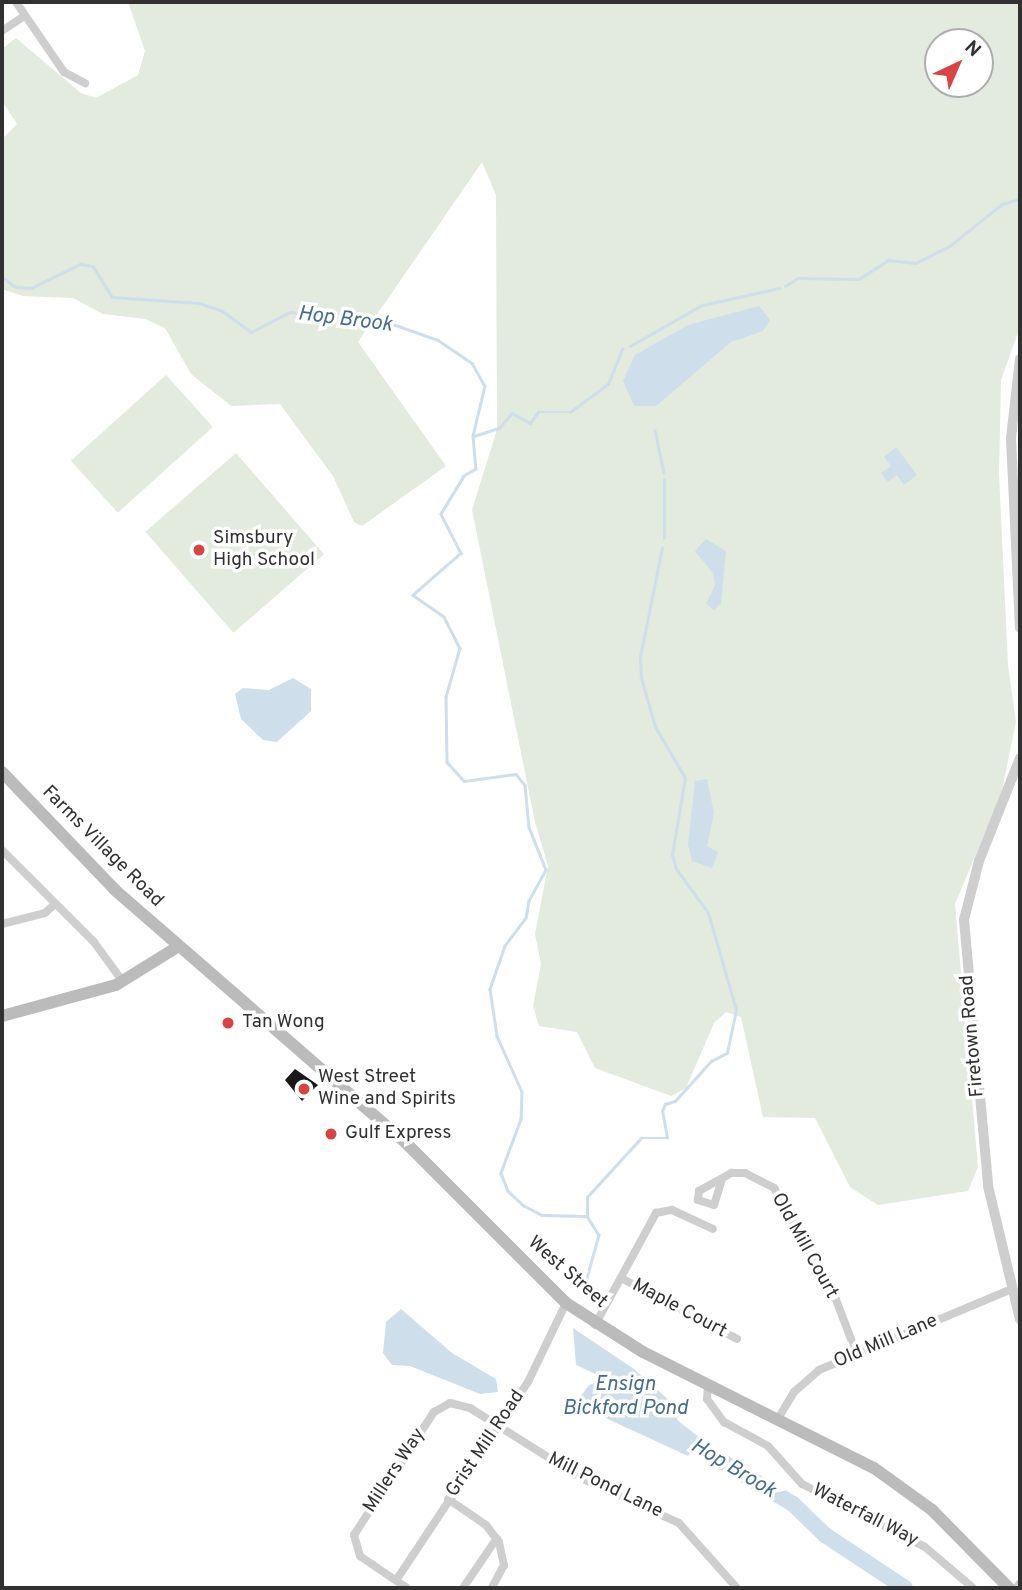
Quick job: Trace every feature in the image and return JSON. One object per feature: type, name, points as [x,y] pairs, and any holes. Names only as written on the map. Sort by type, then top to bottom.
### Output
[{"type":"main road","name":"Farms Village Road","points":[[2,772],[71,847],[179,946]]},
{"type":"main road","points":[[2,1016],[123,982],[179,946]]},
{"type":"main road","name":"West Street","points":[[179,946],[402,1140],[566,1303],[596,1325],[708,1385],[779,1417],[918,1498],[1009,1588]]},
{"type":"street","points":[[16,2],[64,72],[85,83]]},
{"type":"street","points":[[2,31],[24,16]]},
{"type":"street","points":[[1020,359],[1017,395],[1020,628]]},
{"type":"street","name":"Firetown Road","points":[[1020,758],[979,861],[964,920],[988,1186],[1020,1319]]},
{"type":"street","points":[[2,850],[54,905],[94,942],[123,982]]},
{"type":"street","points":[[2,924],[45,913],[54,905]]},
{"type":"street","name":"Old Mill Court","points":[[722,1179],[745,1172],[774,1188],[835,1297],[858,1355]]},
{"type":"street","name":"Maple Court","points":[[596,1325],[639,1236],[656,1213],[672,1210],[713,1229]]},
{"type":"street","name":"Maple Court","points":[[621,1278],[737,1339]]},
{"type":"street","name":"Old Mill Lane","points":[[779,1417],[807,1377],[1012,1289]]},
{"type":"street","name":"Grist Mill Road","points":[[397,1579],[528,1382],[566,1303]]},
{"type":"street","name":"Waterfall Way","points":[[708,1385],[707,1399],[717,1415],[783,1458],[802,1484],[925,1547],[974,1588]]},
{"type":"street","name":"Millers Way","points":[[397,1579],[360,1556],[354,1542],[396,1469],[442,1406],[458,1403],[498,1426]]},
{"type":"street","name":"Mill Pond Lane","points":[[498,1426],[555,1464],[679,1523],[732,1587]]},
{"type":"street","points":[[448,1499],[497,1538],[505,1564],[492,1588]]},
{"type":"street","points":[[463,1588],[497,1538]]},
{"type":"street","points":[[397,1579],[407,1588]]},
{"type":"shaded area","points":[[128,2],[1020,2],[1020,327],[1001,380],[999,474],[1008,665],[1016,722],[1001,795],[955,904],[978,1167],[968,1191],[878,1205],[850,1187],[815,1118],[763,1117],[741,1017],[726,1012],[714,1023],[686,1088],[671,1096],[595,1068],[577,1032],[539,1026],[533,1006],[541,964],[535,934],[548,866],[535,822],[472,510],[497,429],[496,195],[482,162],[358,342],[446,466],[362,526],[354,522],[333,476],[280,404],[231,406],[191,374],[165,328],[145,319],[103,314],[73,298],[23,296],[2,289],[2,139],[17,124],[2,101],[2,49],[16,38],[81,93],[96,98],[138,75],[145,51]]},
{"type":"shaded area","points":[[166,375],[213,427],[118,513],[71,461]]},
{"type":"shaded area","points":[[236,453],[324,554],[233,633],[145,532]]},
{"type":"water","points":[[759,306],[770,320],[763,331],[731,342],[656,406],[634,406],[623,381],[635,355],[688,325]]},
{"type":"water","points":[[896,447],[917,475],[904,485],[897,475],[888,482],[881,473],[891,466],[884,457]]},
{"type":"water","points":[[706,539],[726,551],[721,603],[714,610],[706,604],[715,585],[713,573],[695,551]]},
{"type":"water","points":[[293,678],[311,689],[311,711],[277,742],[263,740],[241,719],[235,694],[243,688],[269,690]]},
{"type":"water","points":[[707,779],[714,813],[707,846],[718,852],[712,868],[692,861],[688,845],[695,781]]},
{"type":"water","points":[[401,1309],[452,1353],[496,1379],[498,1392],[480,1394],[410,1366],[392,1365],[383,1353],[386,1322]]},
{"type":"water","name":"Ensign Bickford Pond","points":[[573,1328],[634,1369],[680,1410],[677,1420],[700,1438],[688,1456],[575,1404],[589,1385],[606,1379],[576,1365]]},
{"type":"building","name":"West Street Wine and Spirits","points":[[295,1069],[318,1085],[302,1101],[285,1080]]},
{"type":"waterway","points":[[785,286],[798,278],[859,279],[888,260],[916,263],[951,245],[1002,204],[1020,199]]},
{"type":"waterway","name":"Hop Brook","points":[[2,277],[16,287],[31,288],[80,264],[93,266],[112,297],[199,303],[221,310],[251,332],[290,312],[387,322],[438,340],[472,363],[485,386],[473,436],[476,469],[464,476],[441,514],[461,553],[413,595],[444,617],[460,648],[446,697],[447,762],[464,781],[516,774],[525,785],[529,827],[546,870],[529,901],[526,918],[505,946],[490,989],[497,1036],[522,1092],[521,1119],[501,1173],[508,1191],[523,1205],[542,1215],[587,1216],[599,1235],[587,1278],[588,1297]]},
{"type":"waterway","points":[[630,346],[702,305],[779,288]]},
{"type":"waterway","points":[[474,436],[499,428],[512,413],[530,423],[538,412],[570,412],[608,384],[622,349]]},
{"type":"waterway","points":[[655,430],[664,473]]},
{"type":"waterway","points":[[664,479],[664,538]]},
{"type":"waterway","points":[[587,1216],[587,1197],[641,1138],[667,1138],[662,1111],[665,1104],[675,1101],[711,1061],[727,1053],[736,1010],[708,913],[676,869],[672,855],[685,778],[655,727],[641,678],[640,657],[662,548]]},
{"type":"waterway","name":"Hop Brook","points":[[679,1436],[793,1504],[825,1535],[905,1588]]},
{"type":"place","name":"Simsbury High School","points":[[199,550]]},
{"type":"place","name":"Tan Wong","points":[[228,1023]]},
{"type":"place","name":"West Street Wine and Spirits","points":[[304,1089]]},
{"type":"place","name":"Gulf Express","points":[[331,1134]]}]
